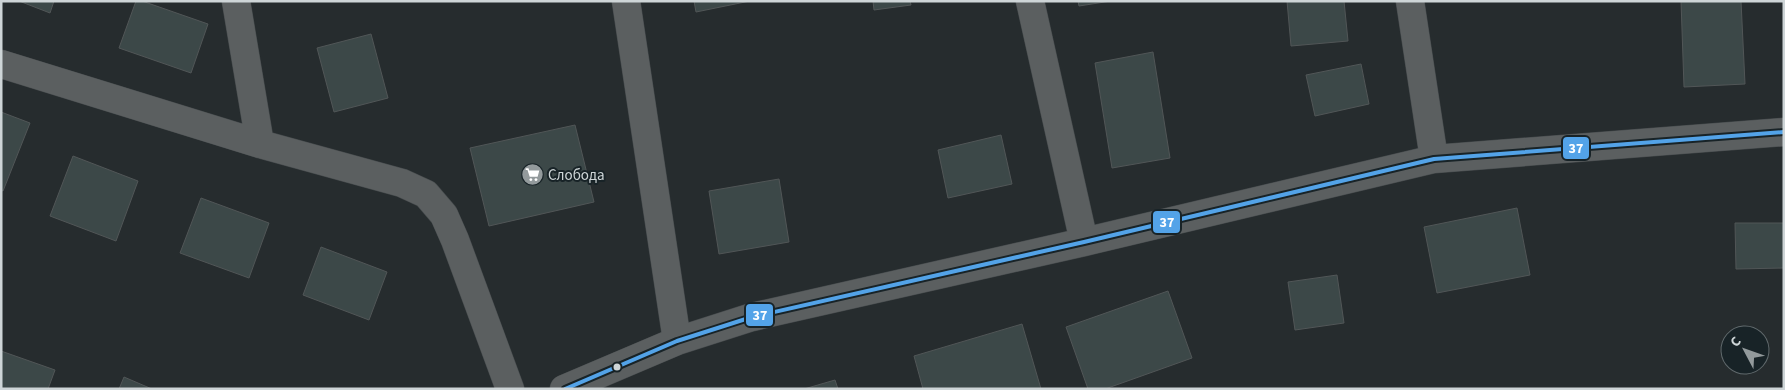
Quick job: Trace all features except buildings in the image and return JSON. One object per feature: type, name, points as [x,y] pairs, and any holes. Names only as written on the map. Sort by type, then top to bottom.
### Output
[{"type":"street","points":[[236,1],[260,144]]},
{"type":"street","points":[[626,1],[677,341]]},
{"type":"street","points":[[1030,1],[1084,242]]},
{"type":"street","points":[[1410,1],[1434,158]]},
{"type":"street","points":[[1,64],[260,144],[402,183],[426,194],[444,214],[510,389]]},
{"type":"street","points":[[564,389],[677,341],[752,317],[1084,242],[1434,158],[1784,132]]},
{"type":"transit line","name":"37","points":[[565,389],[677,341],[752,317],[1084,242],[1434,159],[1784,132]]},
{"type":"place","name":"Слобода","points":[[532,175]]}]
